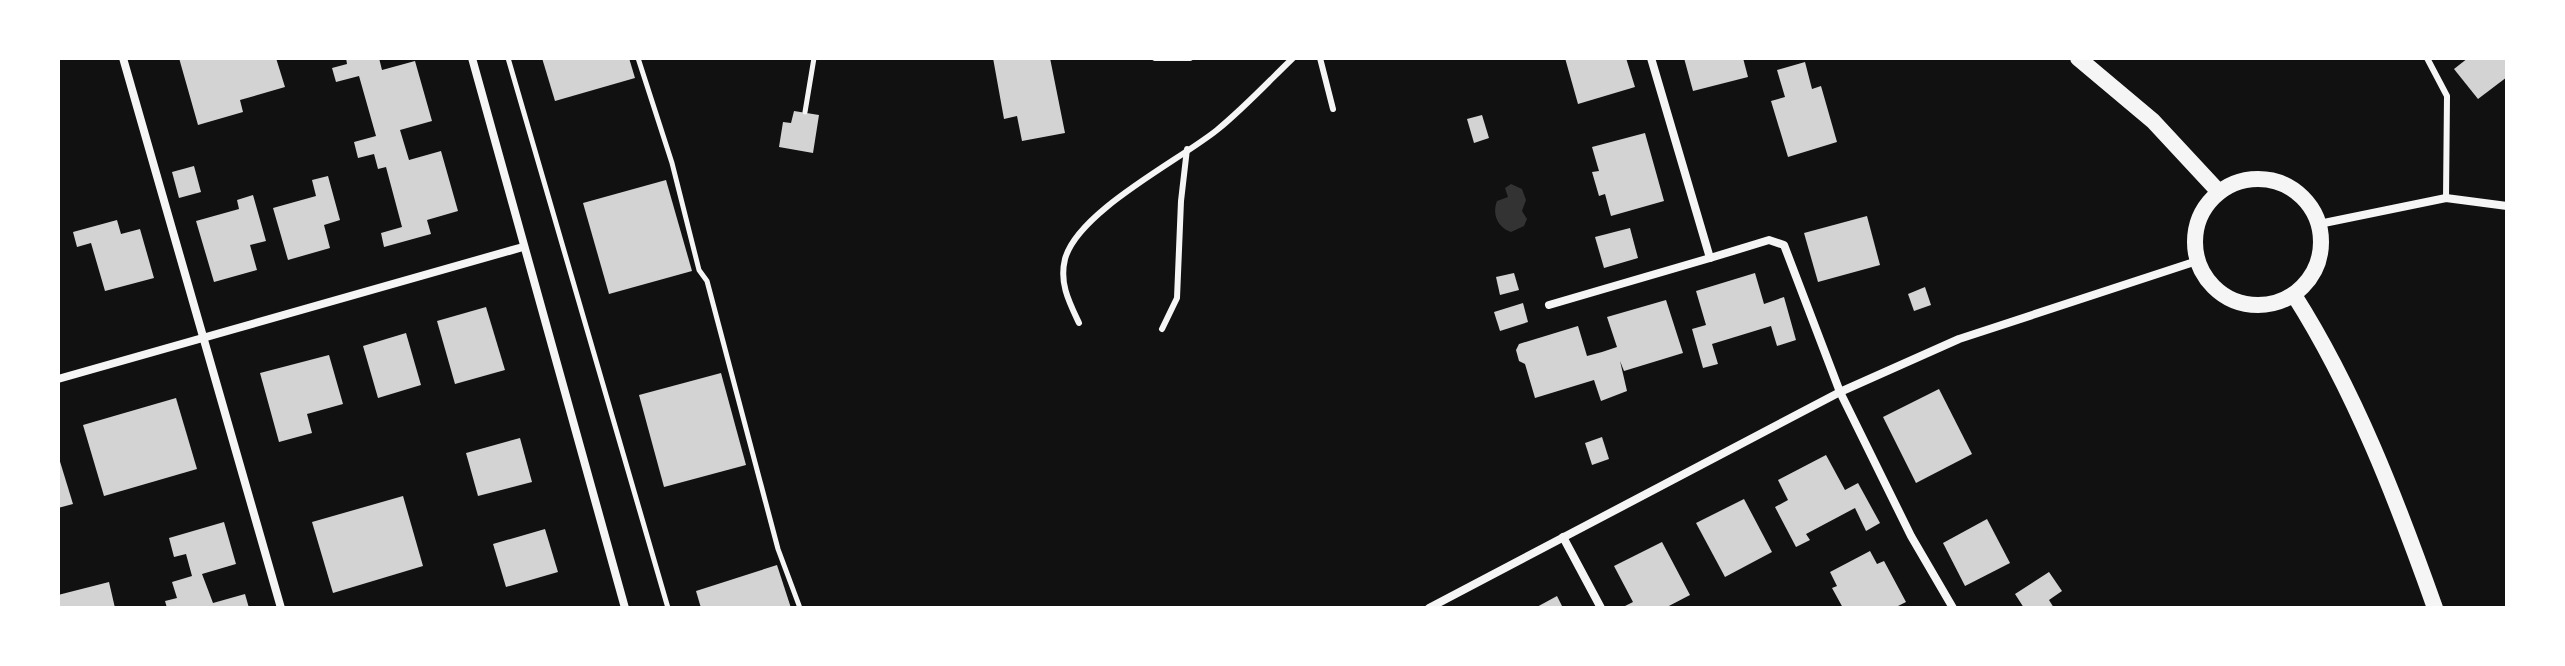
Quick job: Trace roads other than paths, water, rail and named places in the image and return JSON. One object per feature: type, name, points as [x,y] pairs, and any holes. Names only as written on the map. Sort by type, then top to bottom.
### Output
[{"type":"main road","points":[[2078,58],[2153,121],[2219,192]]},
{"type":"main road","points":[[2245,180],[2276,182],[2300,195],[2319,224],[2322,244],[2312,277],[2294,295],[2262,306],[2234,301],[2210,284],[2197,261],[2197,224],[2209,201],[2219,192],[2245,180]]},
{"type":"main road","points":[[2294,295],[2322,338],[2395,500],[2435,608]]},
{"type":"street","points":[[123,58],[281,608]]},
{"type":"street","points":[[472,58],[625,608]]},
{"type":"street","points":[[1651,58],[1710,258]]},
{"type":"street","points":[[2319,224],[2446,198],[2507,206]]},
{"type":"street","points":[[1549,305],[1769,240],[1784,245],[1840,392],[1911,536],[1953,608]]},
{"type":"street","points":[[58,379],[523,247]]},
{"type":"street","points":[[1429,608],[1840,392],[1959,339],[2197,261]]},
{"type":"street","points":[[1563,537],[1601,608]]},
{"type":"lane","points":[[1155,58],[1190,58]]},
{"type":"lane","points":[[1079,323],[1066,296],[1062,278],[1065,257],[1074,240],[1154,170],[1216,131],[1293,58]]},
{"type":"lane","points":[[1320,58],[1333,109]]},
{"type":"lane","points":[[2427,58],[2447,96],[2446,198]]},
{"type":"lane","points":[[1162,329],[1177,298],[1181,201],[1187,149]]}]
